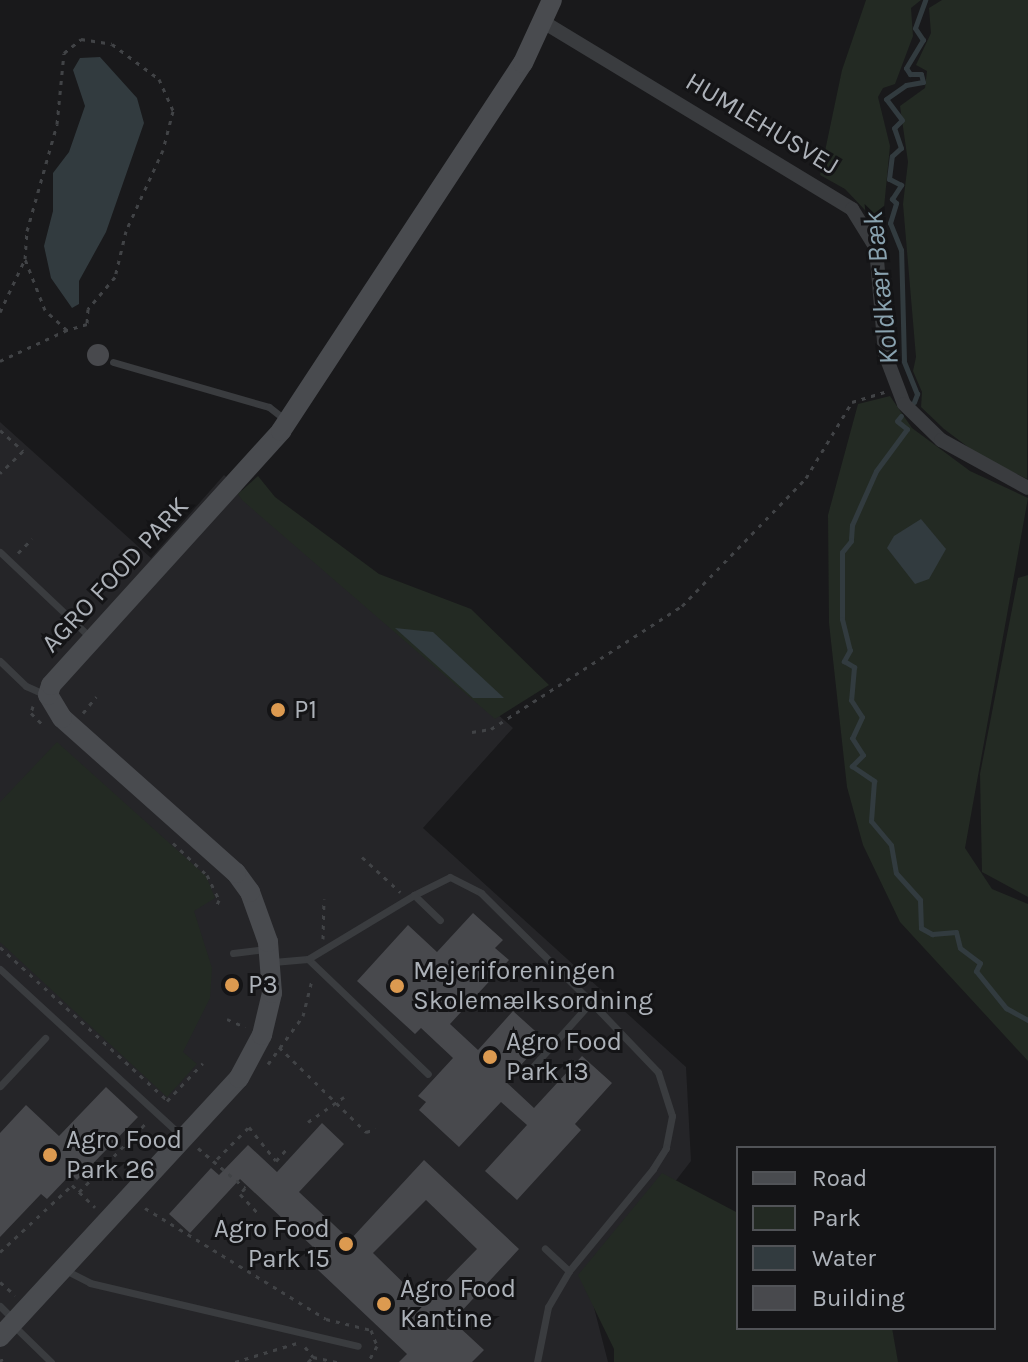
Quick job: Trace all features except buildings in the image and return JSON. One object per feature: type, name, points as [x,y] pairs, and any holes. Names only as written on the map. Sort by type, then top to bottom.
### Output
[{"type":"street","name":"AGRO FOOD PARK","points":[[7,1322],[63,1268],[239,1078],[262,1035],[272,993],[270,956],[255,904],[236,873],[62,718],[48,695],[58,674],[288,421],[545,23],[552,0]]},
{"type":"street","name":"HUMLEHUSVEJ","points":[[545,23],[852,209],[876,248],[885,354],[895,388],[914,415],[941,440],[1028,488]]},
{"type":"lane","points":[[113,362],[269,407],[288,421]]},
{"type":"lane","points":[[0,552],[92,638]]},
{"type":"lane","points":[[0,661],[26,686],[48,695]]},
{"type":"lane","points":[[233,953],[308,959],[410,897],[450,877],[481,893],[658,1072],[672,1116],[666,1148],[653,1169],[569,1271],[548,1307],[537,1362]]},
{"type":"lane","points":[[410,897],[440,920]]},
{"type":"lane","points":[[308,959],[428,1074]]},
{"type":"lane","points":[[0,969],[185,1138]]},
{"type":"lane","points":[[528,1072],[591,1002]]},
{"type":"lane","points":[[0,1086],[45,1038]]},
{"type":"lane","points":[[545,1249],[569,1271]]},
{"type":"lane","points":[[63,1268],[101,1286],[358,1346]]},
{"type":"lane","points":[[7,1322],[51,1362]]},
{"type":"path","points":[[0,312],[25,259],[27,231],[57,124],[64,53],[81,39],[112,44],[159,79],[173,111],[111,286],[88,309],[87,324],[0,361]]},
{"type":"path","points":[[25,259],[45,310],[67,330]]},
{"type":"path","points":[[472,732],[491,729],[682,606],[806,478],[852,402],[895,388]]},
{"type":"path","points":[[0,430],[23,451],[0,473]]},
{"type":"path","points":[[10,562],[32,539]]},
{"type":"path","points":[[362,857],[410,897]]},
{"type":"path","points":[[323,950],[324,899]]},
{"type":"path","points":[[0,947],[168,1101]]},
{"type":"path","points":[[263,1069],[303,1016],[317,968]]},
{"type":"path","points":[[262,1035],[280,1047],[366,1132],[376,1129]]},
{"type":"path","points":[[304,1071],[309,1066]]},
{"type":"path","points":[[308,1122],[339,1105],[344,1097]]},
{"type":"path","points":[[258,1213],[240,1194],[245,1188],[216,1160],[249,1127],[276,1161],[286,1150]]},
{"type":"path","points":[[79,1192],[108,1162]]},
{"type":"path","points":[[0,1252],[45,1206],[49,1210],[72,1185],[94,1206]]},
{"type":"path","points":[[130,1197],[326,1319],[371,1330],[377,1346],[368,1362]]},
{"type":"path","points":[[235,1362],[302,1342],[313,1357],[337,1362]]},
{"type":"path","points":[[308,1362],[313,1357]]},
{"type":"shaded area","points":[[0,422],[151,558],[224,475],[513,728],[423,828],[686,1067],[691,1161],[590,1292],[608,1362],[0,1362]]},
{"type":"green space","points":[[866,0],[921,0],[911,8],[913,36],[895,84],[883,88],[878,97],[890,146],[882,228],[845,189],[820,175],[842,70]]},
{"type":"green space","points":[[942,0],[1028,0],[1027,479],[980,456],[944,429],[921,407],[922,392],[913,371],[916,357],[903,204],[908,162],[900,106],[925,88],[927,71],[916,65],[931,33],[929,8]]},
{"type":"green space","points":[[890,396],[912,428],[970,471],[1028,498],[965,848],[992,889],[1028,904],[1028,1061],[900,922],[863,845],[847,787],[829,623],[828,515],[858,404]]},
{"type":"green space","points":[[258,476],[275,497],[379,574],[471,609],[549,685],[495,719],[242,500],[238,494]]},
{"type":"green space","points":[[1028,575],[1028,897],[982,872],[980,774],[1018,578]]},
{"type":"green space","points":[[57,742],[206,876],[215,898],[194,911],[212,968],[210,998],[183,1052],[197,1064],[167,1097],[0,942],[0,802]]},
{"type":"green space","points":[[662,1173],[736,1212],[736,1330],[892,1330],[898,1362],[614,1362],[614,1349],[578,1275]]},
{"type":"water","points":[[100,57],[137,98],[144,123],[106,232],[79,281],[79,304],[72,308],[51,278],[44,246],[53,211],[53,173],[69,152],[85,106],[73,70],[80,58]]},
{"type":"water","points":[[921,519],[946,549],[929,579],[915,584],[887,548],[894,536]]},
{"type":"water","points":[[395,628],[433,632],[504,698],[473,698]]},
{"type":"waterway","name":"Koldkær Bæk","points":[[914,402],[917,394],[904,361],[901,250],[890,223],[896,203],[892,199],[901,185],[889,179],[892,156],[901,148],[894,128],[902,120],[886,99],[906,85],[923,82],[921,74],[910,74],[906,68],[923,40],[915,28],[925,0]]},
{"type":"waterway","name":"Koldkær Bæk","points":[[901,416],[897,421],[907,429],[876,471],[852,525],[851,541],[842,552],[842,619],[850,650],[844,661],[854,667],[851,700],[862,717],[852,738],[863,755],[852,766],[874,781],[871,821],[891,845],[896,873],[920,900],[921,928],[932,934],[956,932],[960,948],[980,963],[976,971],[1006,1008],[1028,1020]]},
{"type":"place","name":"P1","points":[[278,710]]},
{"type":"place","name":"P3","points":[[232,985]]},
{"type":"place","name":"Mejeriforeningen Skolemælksordning","points":[[397,986]]},
{"type":"place","name":"Agro Food Park 13","points":[[490,1057]]},
{"type":"place","name":"Agro Food Park 26","points":[[50,1155]]},
{"type":"place","name":"Agro Food Park 15","points":[[346,1244]]},
{"type":"place","name":"Agro Food Kantine","points":[[384,1304]]}]
